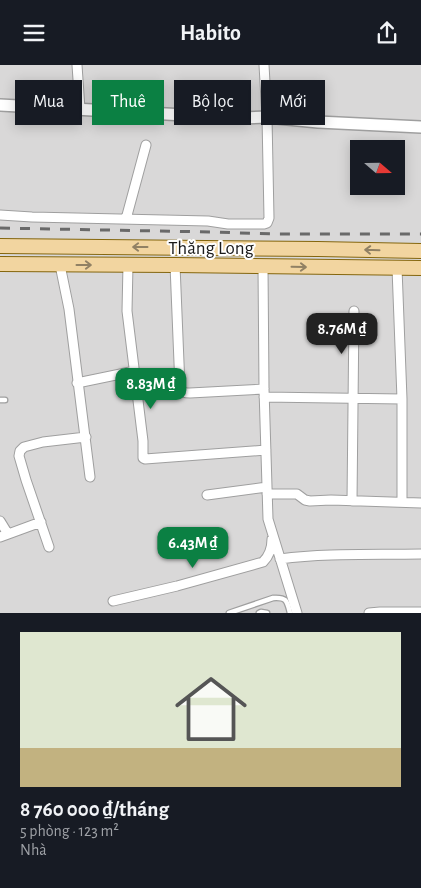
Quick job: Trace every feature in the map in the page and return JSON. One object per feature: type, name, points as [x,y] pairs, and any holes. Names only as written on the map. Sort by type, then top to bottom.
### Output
[{"type":"main road","name":"Thăng Long","points":[[0,246],[421,251]]},
{"type":"main road","points":[[175,247],[175,265]]},
{"type":"main road","name":"Thăng Long","points":[[0,264],[421,268]]},
{"type":"street","points":[[77,65],[78,80]]},
{"type":"street","points":[[264,65],[265,80]]},
{"type":"street","points":[[0,105],[15,106]]},
{"type":"street","points":[[82,109],[240,118],[261,117]]},
{"type":"street","points":[[325,122],[421,127]]},
{"type":"street","points":[[0,215],[208,221],[228,224],[264,225],[268,222],[269,215],[267,125]]},
{"type":"street","points":[[126,219],[146,145]]},
{"type":"street","points":[[60,265],[68,309],[90,477]]},
{"type":"street","points":[[128,265],[127,311],[144,458],[266,450]]},
{"type":"street","points":[[175,265],[180,387],[185,393],[264,393],[402,399]]},
{"type":"street","points":[[263,267],[268,519],[297,613]]},
{"type":"street","points":[[397,268],[402,399],[402,502]]},
{"type":"street","points":[[352,501],[354,311]]},
{"type":"street","points":[[77,383],[135,371]]},
{"type":"street","points":[[50,547],[26,480],[19,456],[20,451],[24,447],[43,442],[86,437]]},
{"type":"street","points":[[207,495],[267,490],[296,494],[310,501],[421,503]]},
{"type":"street","points":[[0,521],[4,535],[40,522]]},
{"type":"street","points":[[113,601],[177,586],[263,562],[268,558],[272,546],[272,533]]},
{"type":"street","points":[[280,559],[308,555],[421,554]]},
{"type":"street","points":[[369,613],[380,611],[421,612]]},
{"type":"lane","points":[[229,613],[281,597],[285,599],[290,613]]},
{"type":"lane","points":[[259,613],[268,613]]},
{"type":"shaded area","points":[[0,65],[421,65],[421,613],[0,613]]},
{"type":"railway","points":[[0,228],[278,234],[421,234]]}]
